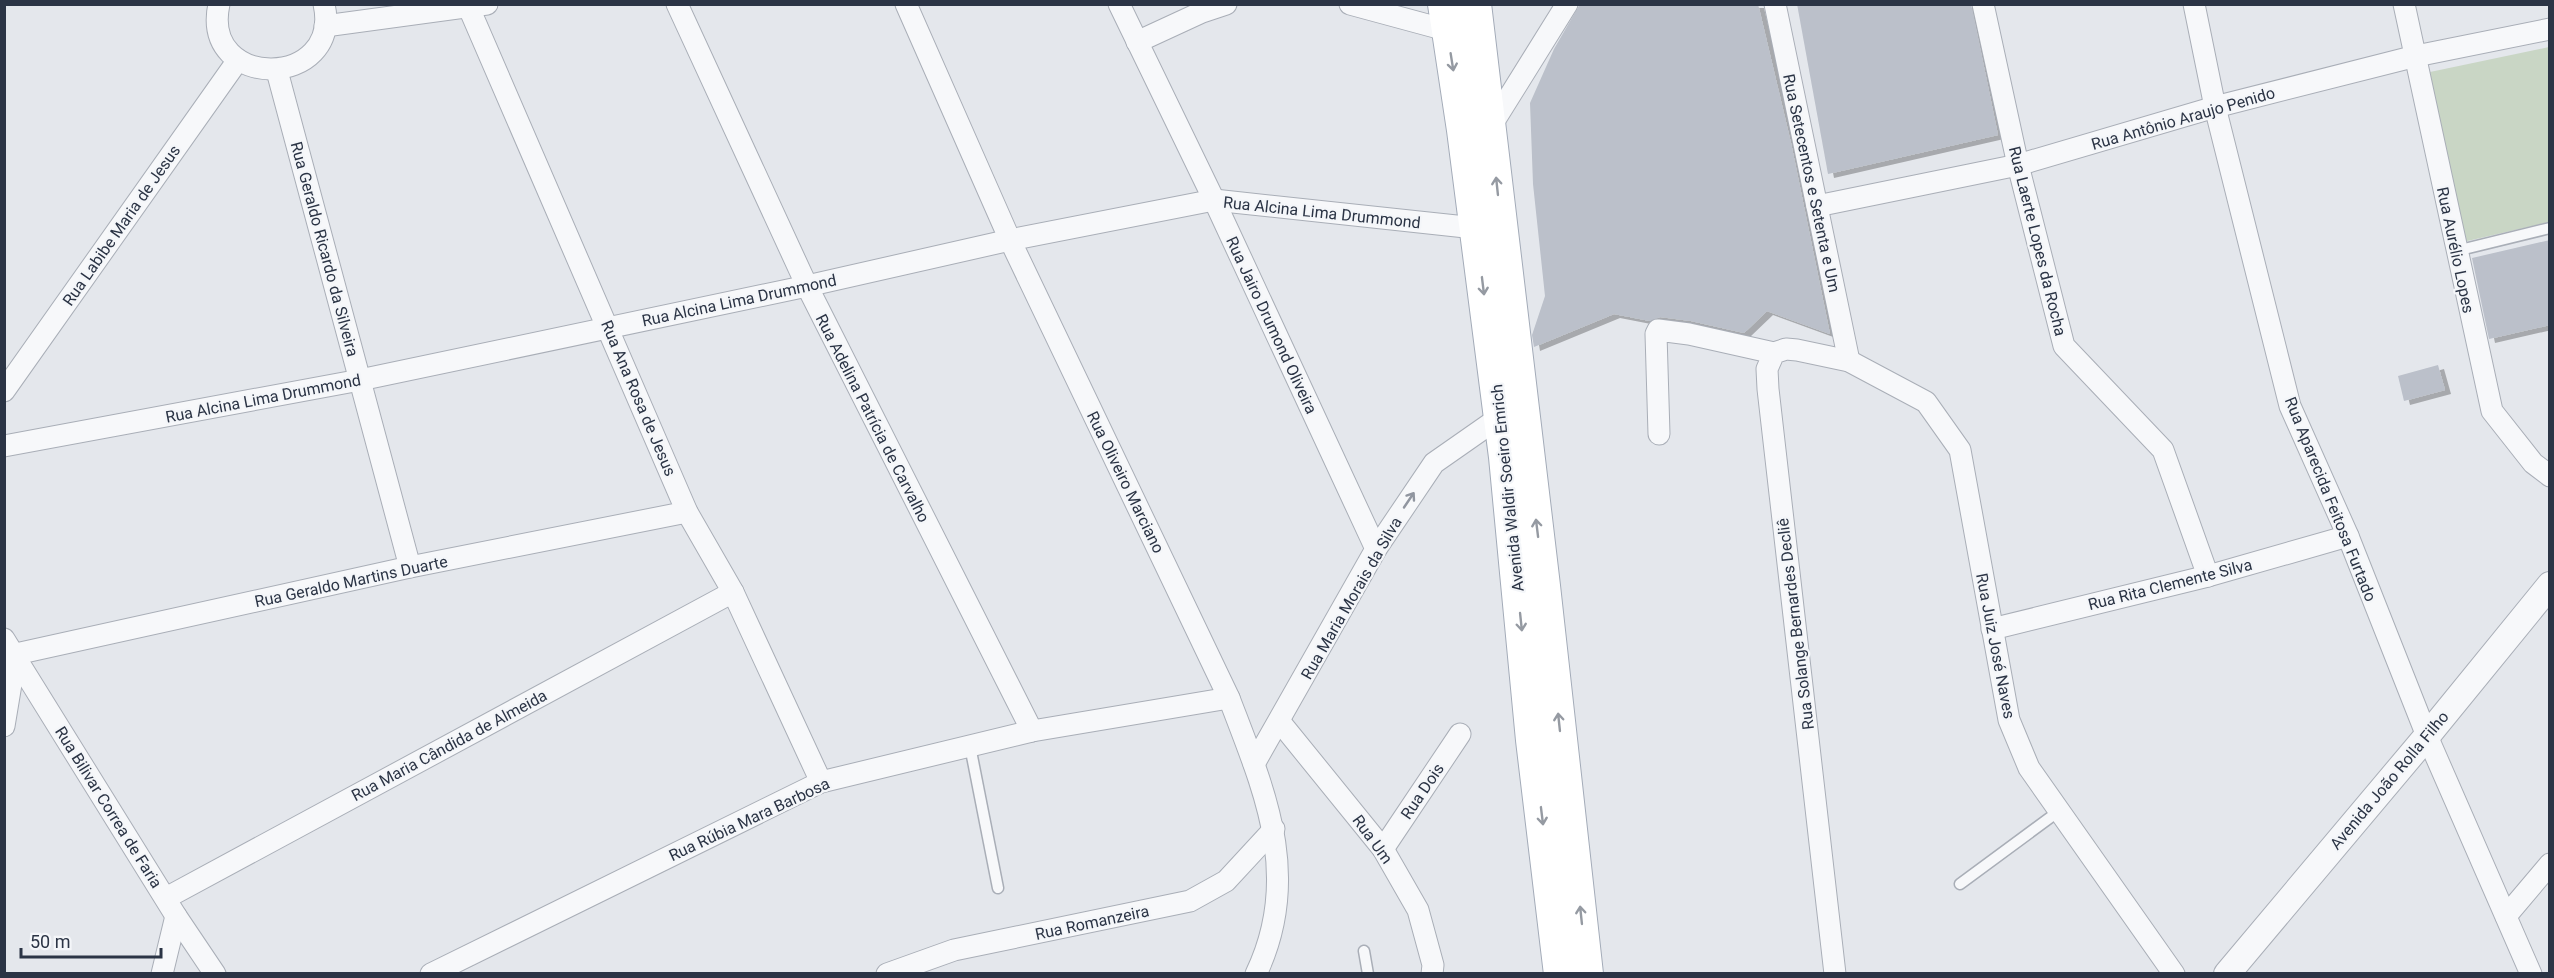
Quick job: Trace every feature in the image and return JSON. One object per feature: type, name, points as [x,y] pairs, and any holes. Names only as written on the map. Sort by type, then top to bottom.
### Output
[{"type":"main road","name":"Avenida Waldir Soeiro Emrich","points":[[1474,4],[1491,126],[1532,740],[1560,974]]},
{"type":"main road","name":"Avenida Waldir Soeiro Emrich","points":[[1445,17],[1475,228],[1543,574],[1587,974]]},
{"type":"street","points":[[219,4],[219,31],[226,47],[238,60],[257,69],[277,71],[294,66],[309,56],[319,42],[325,26],[324,4]]},
{"type":"street","name":"Rua Adelina Patrícia de Carvalho","points":[[677,4],[807,286],[1032,731]]},
{"type":"street","name":"Rua Oliveiro Marciano","points":[[906,4],[1010,240],[1229,698],[1254,764],[1274,829],[1279,895],[1256,974]]},
{"type":"street","name":"Rua Jairo Drumond Oliveira","points":[[1119,4],[1214,200],[1376,549]]},
{"type":"street","points":[[1137,42],[1202,12],[1226,4]]},
{"type":"street","points":[[1350,4],[1445,17]]},
{"type":"street","points":[[1491,126],[1567,4]]},
{"type":"street","name":"Rua Setecentos e Setenta e Um","points":[[1775,4],[1849,361]]},
{"type":"street","name":"Rua Laerte Lopes da Rocha","points":[[1983,4],[2019,165],[2064,346],[2163,450],[2208,576]]},
{"type":"street","name":"Rua Aparecida Feitosa Furtado","points":[[2194,4],[2215,107],[2290,406],[2348,536],[2427,736],[2531,974]]},
{"type":"street","name":"Rua Aurélio Lopes","points":[[2404,4],[2492,411],[2533,463],[2550,476]]},
{"type":"street","points":[[325,26],[478,6]]},
{"type":"street","name":"Rua Ana Rosa de Jesus","points":[[478,6],[609,328],[687,512],[733,592],[821,782]]},
{"type":"street","name":"Rua Antônio Araujo Penido","points":[[1817,206],[2019,165],[2215,107],[2416,56],[2550,29]]},
{"type":"street","name":"Rua Labibe Maria de Jesus","points":[[4,391],[238,60]]},
{"type":"street","name":"Rua Geraldo Ricardo da Silveira","points":[[277,71],[410,567]]},
{"type":"street","name":"Rua Alcina Lima Drummond","points":[[4,446],[360,380],[807,286],[1010,240],[1214,200],[1475,228]]},
{"type":"street","points":[[1659,434],[1656,334],[1658,330],[1689,333],[1774,353],[1786,349],[1797,350],[1849,361]]},
{"type":"street","name":"Rua Solange Bernardes Decliê","points":[[1774,353],[1767,369],[1768,389],[1835,974]]},
{"type":"street","name":"Rua Juiz José Naves","points":[[1849,361],[1926,402],[1960,450],[2009,720],[2029,768],[2174,974]]},
{"type":"street","name":"Rua Maria Morais da Silva","points":[[1254,764],[1280,722],[1376,549],[1434,463],[1510,410]]},
{"type":"street","name":"Rua Geraldo Martins Duarte","points":[[10,647],[687,512]]},
{"type":"street","name":"Rua Rita Clemente Silva","points":[[1992,629],[2208,576],[2348,536]]},
{"type":"street","name":"Avenida João Rolla Filho","points":[[2227,974],[2427,736],[2550,585]]},
{"type":"street","name":"Rua Maria Cândida de Almeida","points":[[171,907],[733,592]]},
{"type":"street","points":[[4,726],[10,647]]},
{"type":"street","name":"Rua Bilivar Correa de Faria","points":[[10,647],[215,974]]},
{"type":"street","name":"Rua Rúbia Mara Barbosa","points":[[431,974],[821,782],[1032,731],[1229,698]]},
{"type":"street","name":"Rua Um","points":[[1280,722],[1383,849],[1418,910],[1433,965],[1432,974]]},
{"type":"street","name":"Rua Dois","points":[[1383,849],[1460,734]]},
{"type":"street","name":"Rua Romanzeira","points":[[887,974],[954,950],[1190,902],[1226,881],[1274,829]]},
{"type":"street","points":[[2506,916],[2550,864]]},
{"type":"street","points":[[162,974],[171,907]]},
{"type":"lane","points":[[2456,250],[2550,228]]},
{"type":"lane","points":[[970,746],[998,888]]},
{"type":"lane","points":[[1960,884],[2059,811]]},
{"type":"lane","points":[[1364,951],[1368,974]]},
{"type":"green space","points":[[2549,47],[2549,222],[2463,242],[2430,72]]},
{"type":"building","points":[[1580,4],[1758,4],[1791,143],[1830,334],[1767,311],[1744,333],[1691,321],[1660,317],[1650,321],[1614,314],[1534,347],[1532,335],[1545,296],[1533,184],[1530,103],[1554,49]]},
{"type":"building","points":[[1797,4],[1971,4],[1998,135],[1828,174]]},
{"type":"building","points":[[2550,240],[2550,325],[2489,339],[2472,258]]},
{"type":"building","points":[[2438,365],[2445,390],[2404,401],[2398,376]]}]
